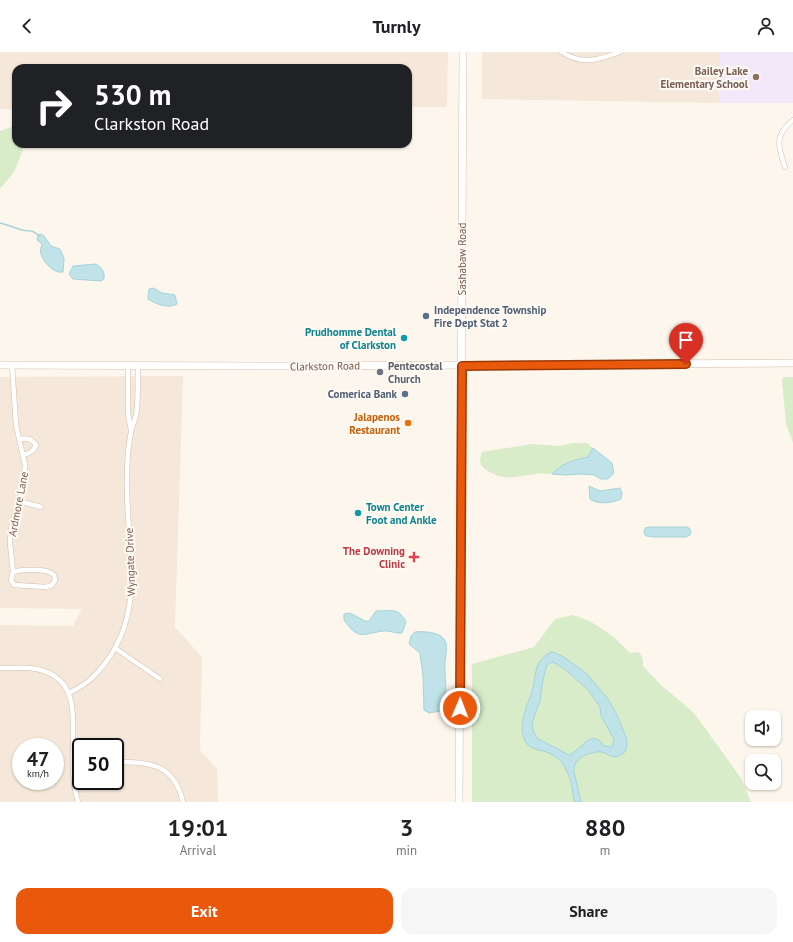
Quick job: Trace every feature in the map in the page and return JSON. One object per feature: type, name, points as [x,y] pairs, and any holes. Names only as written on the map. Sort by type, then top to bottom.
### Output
[{"type":"main road","name":"Sashabaw Road","points":[[459,802],[463,52]]},
{"type":"main road","name":"Clarkston Road","points":[[0,365],[462,366],[793,363]]},
{"type":"street","points":[[562,52],[573,58],[593,61],[620,52]]},
{"type":"street","points":[[784,167],[778,149],[779,143],[781,134],[793,120]]},
{"type":"street","name":"Ardmore Lane","points":[[12,365],[16,425],[25,465],[23,487],[11,528],[10,543],[13,572],[11,580],[14,585],[46,587],[52,585],[55,580],[54,574],[50,571],[21,570],[13,572]]},
{"type":"street","name":"Wyngate Drive","points":[[128,366],[128,414],[131,432]]},
{"type":"street","name":"Wyngate Drive","points":[[69,693],[92,678],[115,648],[126,623],[132,597],[127,484],[131,432],[136,414],[138,366]]},
{"type":"street","points":[[19,439],[28,438],[36,445],[34,450],[23,455]]},
{"type":"street","points":[[19,501],[41,507]]},
{"type":"street","points":[[115,648],[160,679]]},
{"type":"street","points":[[0,668],[28,668],[47,673],[60,681],[69,693],[74,717],[74,738]]},
{"type":"street","points":[[124,762],[140,762],[158,766],[172,776],[180,791],[183,802]]},
{"type":"street","points":[[75,790],[78,802]]},
{"type":"shaded area","points":[[0,52],[448,52],[447,107],[412,107],[412,64],[12,64],[12,109],[0,109]]},
{"type":"shaded area","points":[[482,52],[720,52],[719,103],[482,99]]},
{"type":"shaded area","name":"Bailey Lake Elementary School","points":[[720,52],[793,52],[793,103],[719,103]]},
{"type":"shaded area","points":[[183,376],[175,627],[202,657],[200,750],[217,769],[218,802],[0,802],[0,625],[73,626],[82,609],[0,608],[0,377]]},
{"type":"green space","points":[[12,127],[12,148],[22,148],[23,150],[14,172],[0,189],[0,131]]},
{"type":"green space","points":[[783,377],[793,377],[793,443],[786,424],[782,381]]},
{"type":"green space","points":[[573,443],[587,443],[593,448],[588,457],[564,465],[552,474],[538,474],[510,478],[498,476],[485,469],[480,461],[482,452],[533,444],[560,446]]},
{"type":"green space","points":[[573,615],[589,621],[604,630],[630,653],[640,653],[643,660],[643,666],[662,686],[694,713],[741,778],[751,802],[472,802],[472,664],[534,647],[555,619]]},
{"type":"water","points":[[41,234],[51,246],[60,249],[64,258],[63,272],[56,271],[49,267],[42,257],[42,244],[37,240],[38,235]]},
{"type":"water","points":[[96,264],[103,272],[104,279],[101,281],[73,279],[69,274],[73,266]]},
{"type":"water","points":[[153,288],[162,293],[175,295],[177,304],[166,306],[148,299],[149,289]]},
{"type":"water","points":[[593,448],[612,463],[614,473],[608,479],[601,479],[594,475],[552,474],[564,465],[588,457]]},
{"type":"water","points":[[589,486],[600,491],[620,488],[622,493],[621,499],[614,502],[605,503],[593,501],[590,499]]},
{"type":"water","points":[[686,527],[691,531],[690,535],[686,537],[646,536],[644,533],[645,528]]},
{"type":"water","points":[[376,611],[394,611],[400,614],[406,622],[402,633],[386,631],[357,634],[344,620],[344,614],[350,613],[365,621],[369,621]]},
{"type":"water","points":[[415,632],[435,633],[442,637],[447,647],[445,660],[446,694],[445,701],[440,711],[429,713],[424,710],[423,676],[420,653],[409,644],[411,636]]},
{"type":"water","points":[[552,652],[565,658],[586,673],[608,699],[617,715],[627,740],[625,752],[617,757],[598,752],[585,755],[579,759],[575,765],[574,772],[581,802],[574,802],[568,773],[561,761],[549,753],[530,747],[525,741],[523,734],[523,721],[533,688],[538,664],[546,655]],"holes":[[[553,662],[566,670],[588,690],[600,707],[601,716],[614,739],[612,747],[604,746],[599,741],[591,739],[569,755],[537,738],[534,733],[532,725],[540,701],[543,679],[547,665]]]},
{"type":"waterway","points":[[0,223],[33,232],[39,236]]},
{"type":"place","name":"Bailey Lake Elementary School","points":[[756,77]]},
{"type":"place","name":"Independence Township Fire Dept Stat 2","points":[[426,316]]},
{"type":"place","name":"Prudhomme Dental of Clarkston","points":[[404,338]]},
{"type":"place","name":"Pentecostal Church","points":[[380,372]]},
{"type":"place","name":"Comerica Bank","points":[[405,394]]},
{"type":"place","name":"Jalapenos Restaurant","points":[[408,423]]},
{"type":"place","name":"Town Center Foot and Ankle","points":[[358,513]]},
{"type":"place","name":"The Downing Clinic","points":[[414,557]]},
{"type":"route","points":[[460,708],[462,366],[686,364]]}]
